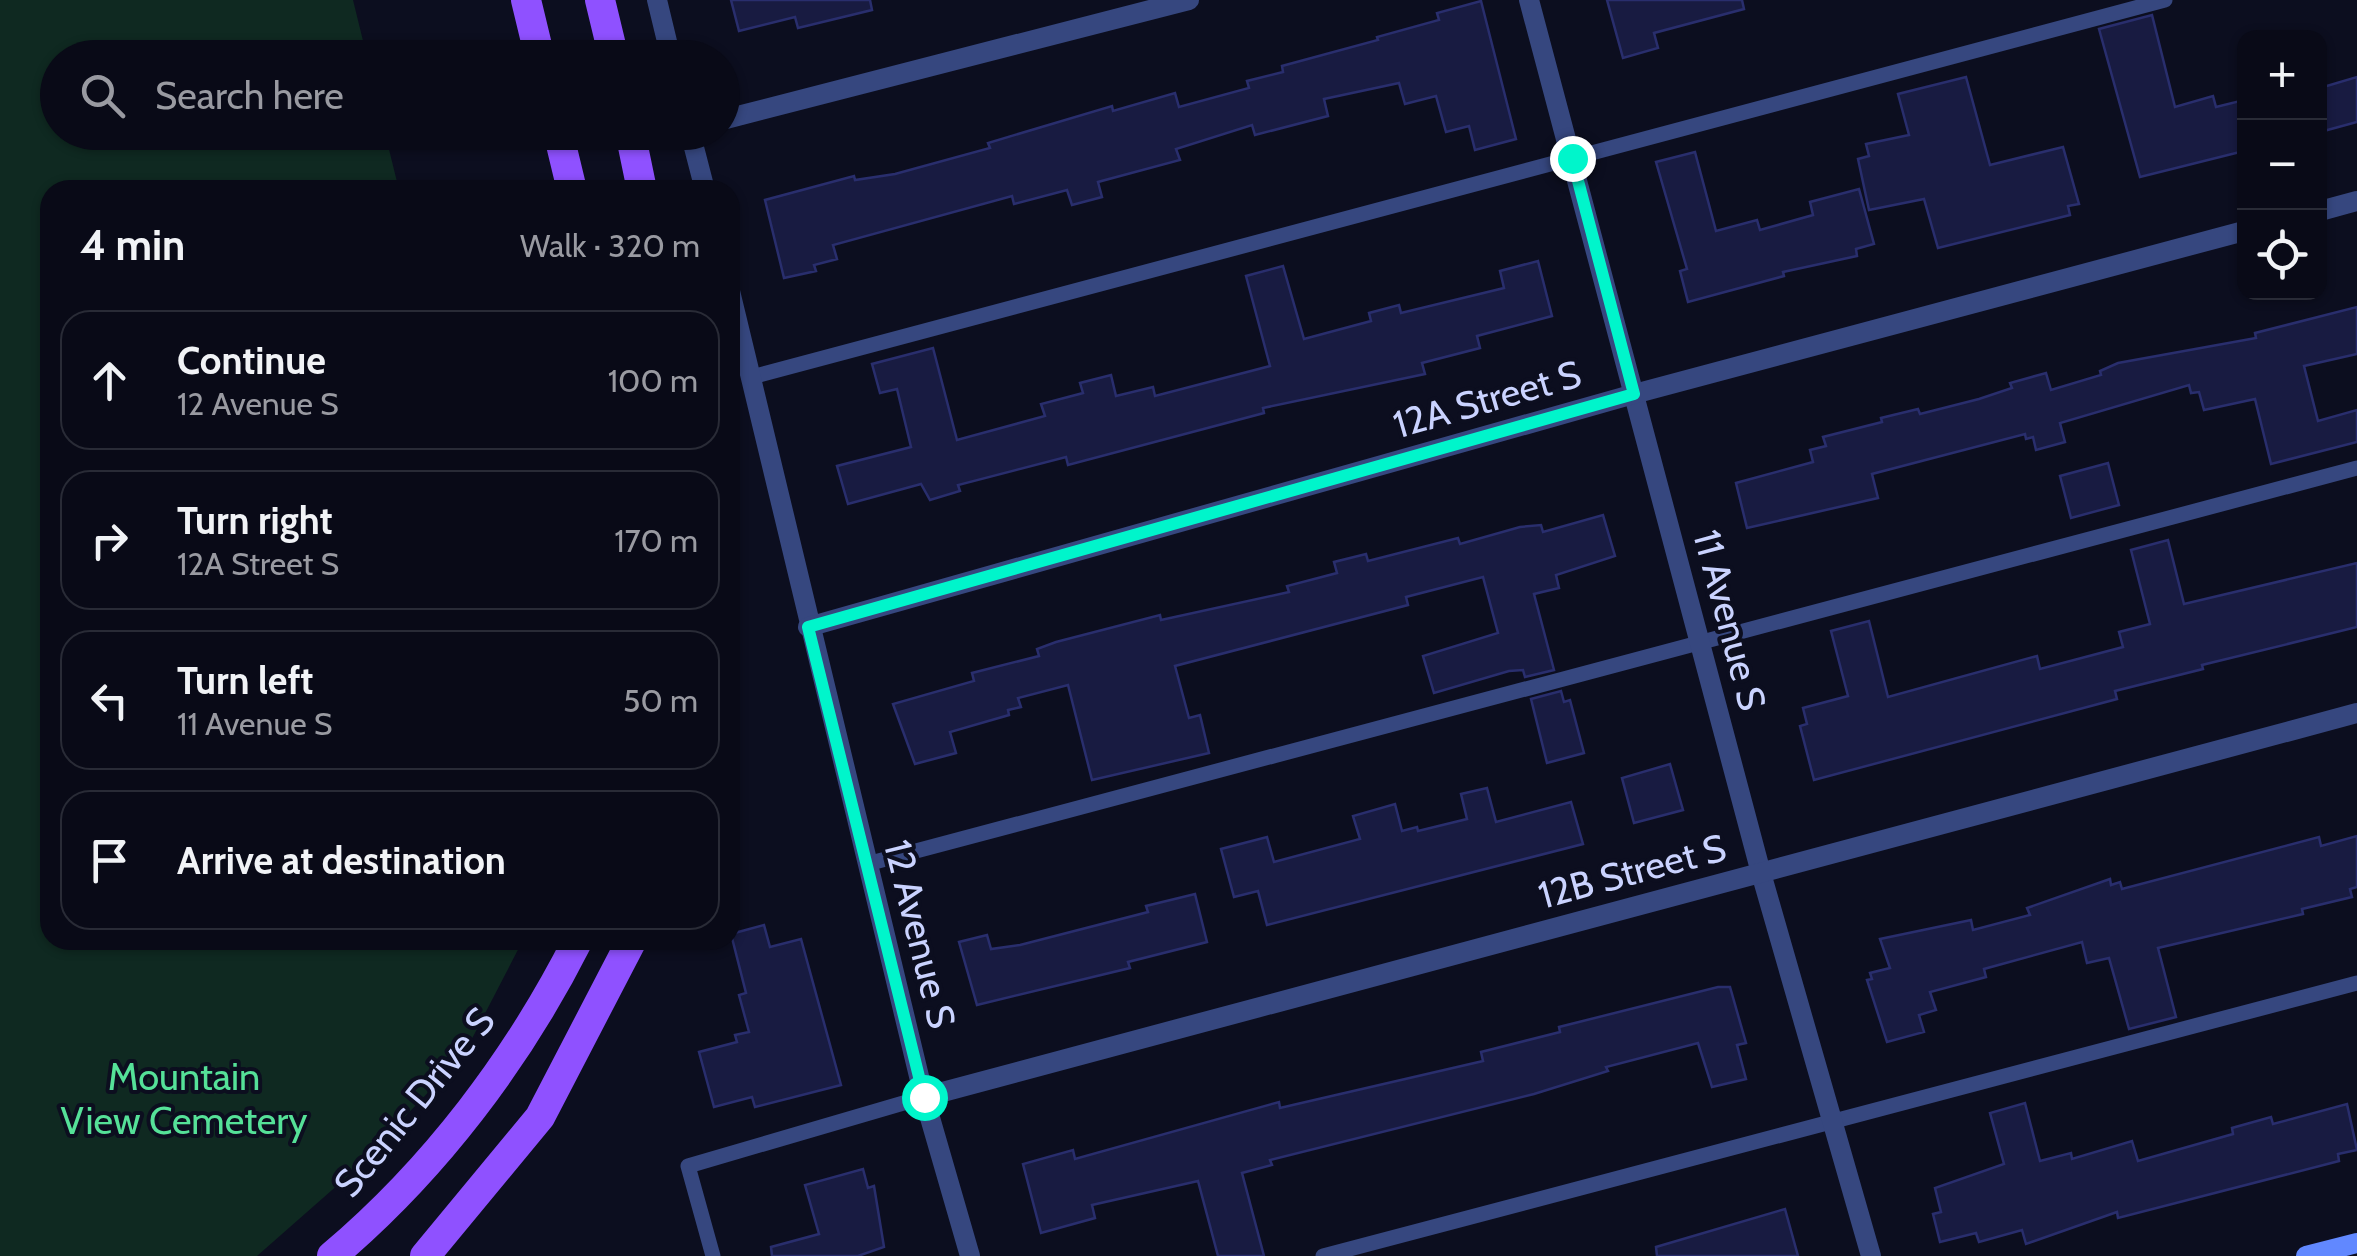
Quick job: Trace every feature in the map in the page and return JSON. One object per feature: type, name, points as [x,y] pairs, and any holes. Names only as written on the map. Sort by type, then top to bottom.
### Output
[{"type":"main road","points":[[526,0],[536,40]]},
{"type":"main road","points":[[600,0],[610,40]]},
{"type":"main road","points":[[562,150],[570,180]]},
{"type":"main road","points":[[634,150],[640,180]]},
{"type":"main road","name":"Scenic Drive S","points":[[332,1256],[416,1176],[498,1075],[572,950]]},
{"type":"main road","points":[[426,1256],[540,1117],[627,950]]},
{"type":"street","points":[[657,0],[667,40]]},
{"type":"street","points":[[740,115],[1189,0]]},
{"type":"street","name":"11 Avenue S","points":[[1529,0],[1761,873],[1872,1256]]},
{"type":"street","points":[[694,150],[702,180]]},
{"type":"street","points":[[2324,210],[2357,201]]},
{"type":"street","name":"12A Street S","points":[[808,627],[1634,394],[2237,233]]},
{"type":"street","points":[[740,330],[808,627]]},
{"type":"street","name":"12 Avenue S","points":[[808,627],[924,1097],[970,1256]]},
{"type":"street","name":"12B Street S","points":[[924,1097],[2357,713]]},
{"type":"street","points":[[2306,1256],[2357,1243]]},
{"type":"lane","points":[[752,377],[2165,0]]},
{"type":"lane","points":[[867,864],[2357,468]]},
{"type":"lane","points":[[1323,1256],[2357,983]]},
{"type":"lane","points":[[713,1256],[688,1166],[924,1097]]},
{"type":"green space","name":"Mountain View Cemetery","points":[[0,0],[353,0],[363,40],[40,40],[40,150],[389,150],[397,180],[40,180],[40,950],[518,950],[463,1056],[348,1176],[257,1256],[0,1256]]},
{"type":"building","points":[[731,0],[870,0],[872,10],[798,28],[795,17],[739,31]]},
{"type":"building","points":[[1607,0],[1742,0],[1744,9],[1654,33],[1658,48],[1623,58]]},
{"type":"building","points":[[1481,1],[1516,139],[1475,150],[1469,126],[1446,132],[1436,96],[1405,104],[1399,83],[1324,99],[1328,116],[1255,135],[1252,125],[1176,149],[1180,160],[1098,182],[1102,197],[1072,205],[1067,190],[1014,204],[1012,196],[833,245],[837,259],[814,265],[816,271],[784,278],[765,200],[854,176],[855,180],[895,174],[990,148],[988,143],[1112,106],[1113,111],[1175,93],[1179,107],[1249,88],[1247,81],[1283,72],[1282,66],[1378,40],[1377,37],[1439,20],[1437,13]]},
{"type":"building","points":[[2152,15],[2175,107],[2213,96],[2216,107],[2237,102],[2237,153],[2140,177],[2099,29]]},
{"type":"building","points":[[1966,77],[1990,165],[2063,147],[2079,204],[2068,206],[2070,215],[1938,248],[1924,199],[1869,210],[1858,159],[1869,156],[1866,144],[1909,135],[1898,94]]},
{"type":"building","points":[[2357,77],[2357,122],[2327,130],[2327,86]]},
{"type":"building","points":[[1695,152],[1716,231],[1757,220],[1760,230],[1813,215],[1810,202],[1859,189],[1874,244],[1856,249],[1857,256],[1783,272],[1784,276],[1688,302],[1680,271],[1687,269],[1656,162]]},
{"type":"building","points":[[1538,261],[1552,316],[1477,336],[1480,348],[1422,363],[1425,374],[1263,408],[1264,413],[1068,465],[1066,457],[958,485],[960,491],[930,500],[921,484],[848,504],[837,466],[911,447],[897,389],[880,393],[872,364],[933,348],[957,440],[1045,416],[1041,404],[1083,393],[1080,383],[1111,375],[1116,396],[1153,387],[1155,396],[1270,366],[1246,276],[1283,266],[1304,339],[1371,321],[1369,313],[1399,305],[1401,313],[1504,288],[1500,271]]},
{"type":"building","points":[[2357,307],[2357,354],[2304,366],[2318,421],[2357,410],[2357,442],[2271,464],[2255,399],[2204,410],[2199,392],[2191,393],[2189,385],[2060,423],[2065,442],[2036,450],[2033,437],[2026,439],[2025,434],[1872,474],[1878,498],[1747,528],[1736,483],[1813,462],[1810,450],[1826,446],[1823,437],[1882,422],[1881,418],[1918,409],[1920,414],[1979,399],[2012,388],[2010,383],[2046,373],[2051,390],[2101,375],[2100,371],[2118,363],[2256,338],[2255,333]]},
{"type":"building","points":[[2108,463],[2119,505],[2071,518],[2060,476]]},
{"type":"building","points":[[1603,515],[1615,556],[1556,575],[1559,588],[1534,594],[1554,670],[1525,677],[1523,670],[1509,671],[1434,693],[1423,656],[1498,633],[1483,577],[1406,597],[1408,605],[1175,666],[1189,718],[1200,715],[1209,753],[1092,780],[1068,685],[1018,698],[1021,707],[1008,710],[1009,715],[950,732],[956,753],[915,764],[893,704],[974,681],[972,673],[1039,656],[1037,649],[1056,642],[1160,615],[1161,620],[1289,592],[1287,586],[1337,573],[1334,562],[1366,554],[1368,561],[1458,538],[1460,544],[1520,527],[1541,525],[1543,532]]},
{"type":"building","points":[[2168,540],[2184,604],[2357,563],[2357,627],[2202,665],[2203,669],[2115,691],[2117,699],[1814,780],[1800,726],[1807,724],[1803,708],[1848,696],[1831,631],[1869,621],[1888,697],[2037,656],[2040,669],[2123,647],[2119,632],[2150,624],[2131,550]]},
{"type":"building","points":[[1561,691],[1564,702],[1570,700],[1584,753],[1547,763],[1531,699]]},
{"type":"building","points":[[1670,764],[1683,810],[1634,823],[1622,778]]},
{"type":"building","points":[[1487,788],[1496,822],[1571,802],[1583,844],[1267,925],[1258,891],[1234,897],[1221,849],[1267,837],[1274,862],[1360,839],[1353,816],[1395,804],[1402,831],[1417,827],[1418,831],[1467,819],[1461,794]]},
{"type":"building","points":[[2357,836],[2357,887],[2350,889],[2352,897],[2302,909],[2303,914],[2158,948],[2176,1017],[2129,1029],[2109,958],[2087,963],[2082,942],[1984,969],[1986,977],[1930,992],[1936,1010],[1919,1015],[1924,1032],[1887,1042],[1867,980],[1872,979],[1870,973],[1890,968],[1880,939],[1971,920],[1973,930],[2030,915],[2027,908],[2110,879],[2111,885],[2120,882],[2122,889],[2319,837],[2321,846]]},
{"type":"building","points":[[1195,894],[1207,942],[1128,962],[1130,968],[977,1005],[959,942],[987,935],[991,949],[1020,945],[1148,912],[1146,906]]},
{"type":"building","points":[[764,925],[770,947],[801,939],[841,1085],[755,1107],[752,1097],[714,1107],[699,1052],[737,1042],[735,1035],[749,1032],[739,995],[746,993],[735,950],[740,950],[740,932]]},
{"type":"building","points":[[1730,987],[1746,1043],[1737,1045],[1746,1079],[1712,1087],[1698,1043],[1606,1067],[1608,1071],[1534,1094],[1270,1160],[1272,1165],[1242,1173],[1264,1256],[1218,1256],[1198,1181],[1092,1205],[1095,1218],[1041,1233],[1023,1164],[1073,1150],[1075,1159],[1279,1102],[1280,1108],[1483,1061],[1481,1052],[1560,1032],[1559,1027]]},
{"type":"building","points":[[2025,1103],[2040,1161],[2071,1153],[2072,1159],[2132,1141],[2138,1161],[2233,1134],[2232,1128],[2271,1117],[2273,1124],[2347,1104],[2357,1150],[2338,1154],[2339,1161],[2118,1218],[2117,1212],[2026,1244],[2022,1230],[1979,1242],[1976,1233],[1940,1242],[1933,1214],[1941,1212],[1935,1188],[2004,1164],[1990,1113]]},
{"type":"building","points":[[863,1169],[868,1188],[874,1186],[884,1247],[858,1256],[772,1256],[771,1247],[819,1234],[805,1185]]},
{"type":"building","points":[[1785,1209],[1798,1256],[1657,1256],[1656,1247]]},
{"type":"route","points":[[924,1097],[808,627],[1634,394],[1572,158]]}]
